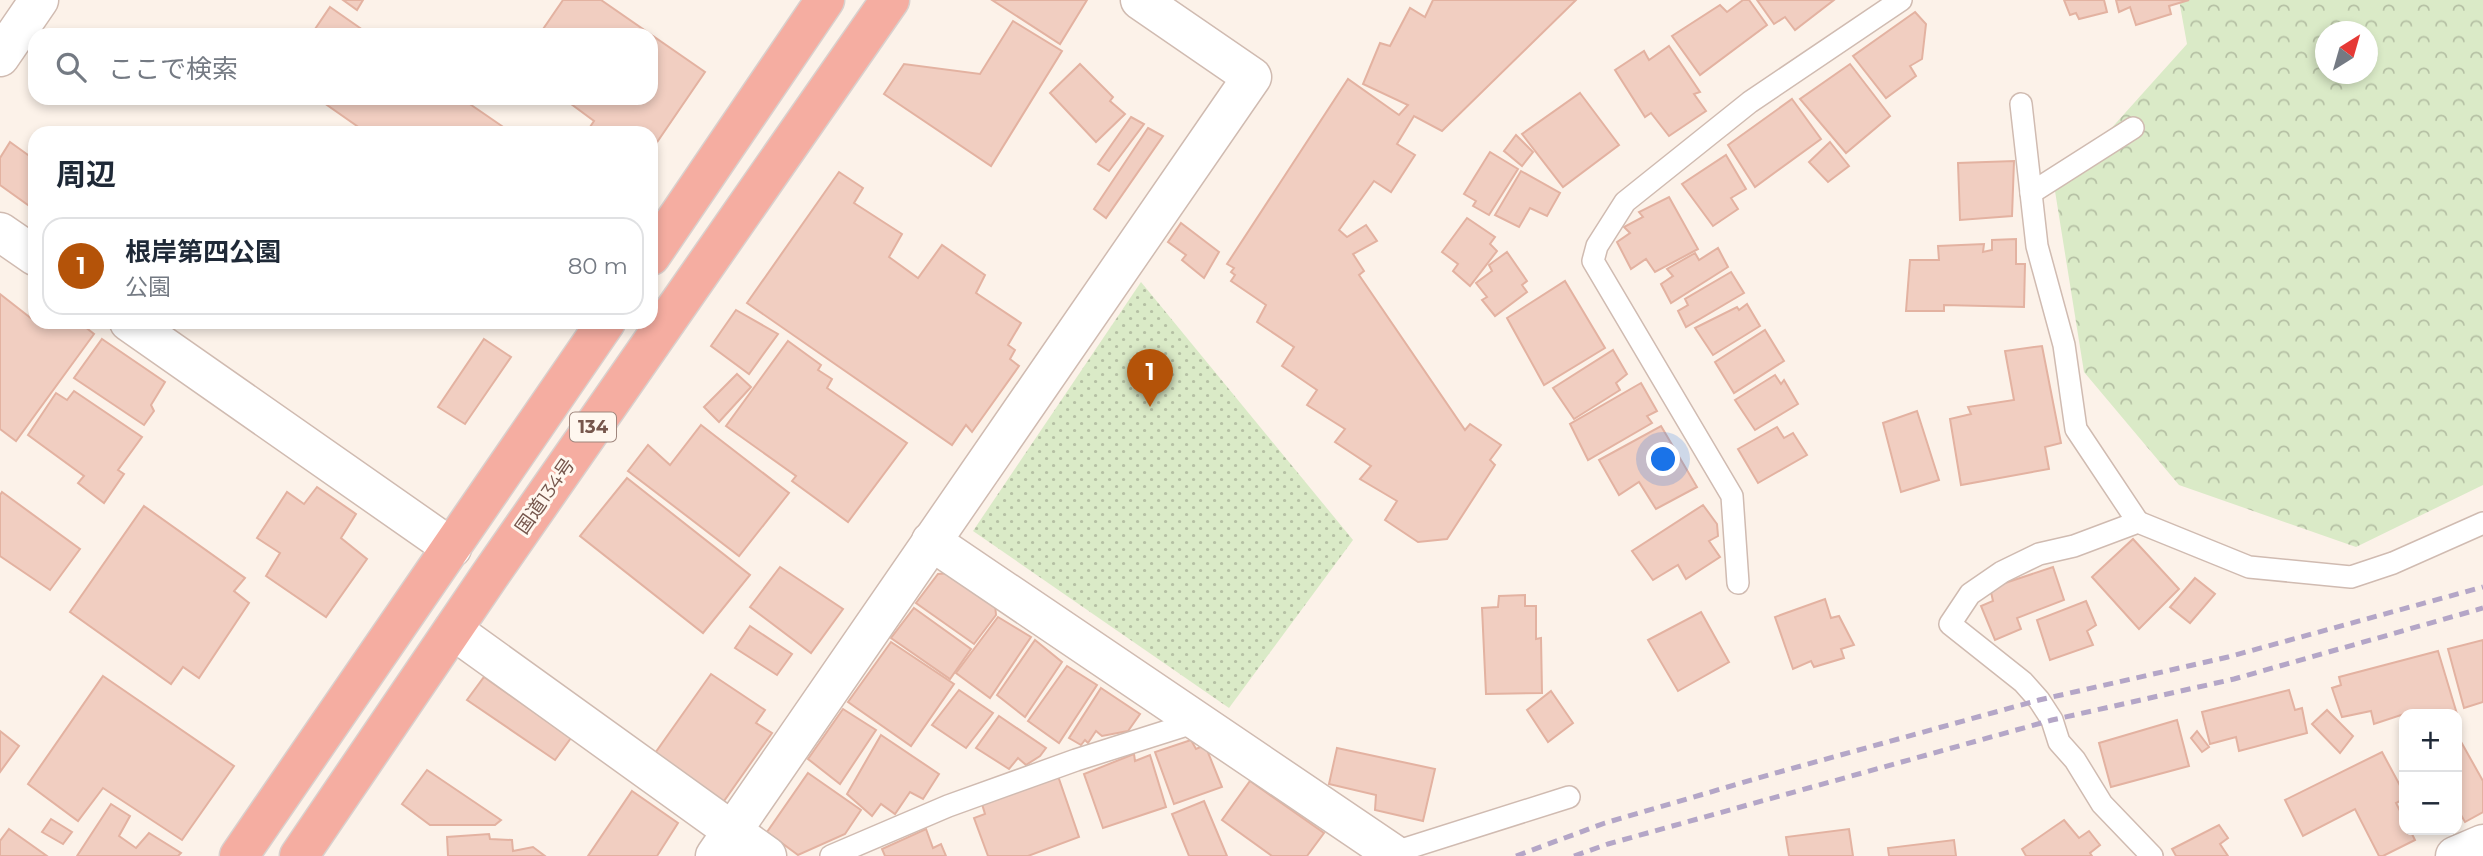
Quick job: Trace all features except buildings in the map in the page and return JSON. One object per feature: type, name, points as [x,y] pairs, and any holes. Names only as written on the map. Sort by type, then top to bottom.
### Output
[{"type":"highway","points":[[658,246],[825,0]]},
{"type":"highway","name":"国道134号","points":[[299,856],[453,629],[890,0]]},
{"type":"highway","name":"134","points":[[239,856],[601,329]]},
{"type":"street","points":[[0,57],[39,0]]},
{"type":"street","points":[[724,844],[1252,77],[1140,0]]},
{"type":"street","points":[[0,232],[28,251]]},
{"type":"street","points":[[139,329],[452,548]]},
{"type":"street","points":[[931,541],[1389,855]]},
{"type":"street","points":[[453,629],[724,844],[767,856]]},
{"type":"street","points":[[2455,856],[2483,844]]},
{"type":"lane","points":[[1738,583],[1732,496],[1593,261],[1597,246],[1625,202],[1750,102],[1901,0]]},
{"type":"lane","points":[[2021,104],[2037,246],[2064,345],[2076,429],[2138,522],[2249,567],[2351,577],[2393,563],[2483,523]]},
{"type":"lane","points":[[2031,192],[2133,128]]},
{"type":"lane","points":[[2138,522],[2074,546],[2039,554],[2002,572],[1970,594],[1951,624],[2023,682],[2039,700],[2052,720],[2059,742],[2075,760],[2102,804],[2152,856]]},
{"type":"lane","points":[[831,856],[948,806],[1076,760],[1196,722]]},
{"type":"lane","points":[[1389,855],[1569,797]]},
{"type":"green space","points":[[2179,0],[2483,0],[2483,485],[2356,547],[2179,485],[2084,372],[2055,191],[2187,44]]},
{"type":"green space","points":[[1141,282],[1353,540],[1229,708],[973,531]]},
{"type":"railway","points":[[1516,856],[1605,823],[1772,774],[2039,700],[2228,657],[2483,587]]},
{"type":"railway","points":[[1574,856],[1608,844],[2052,720],[2234,679],[2483,608]]},
{"type":"place","name":"根岸第四公園","points":[[1150,407]]}]
